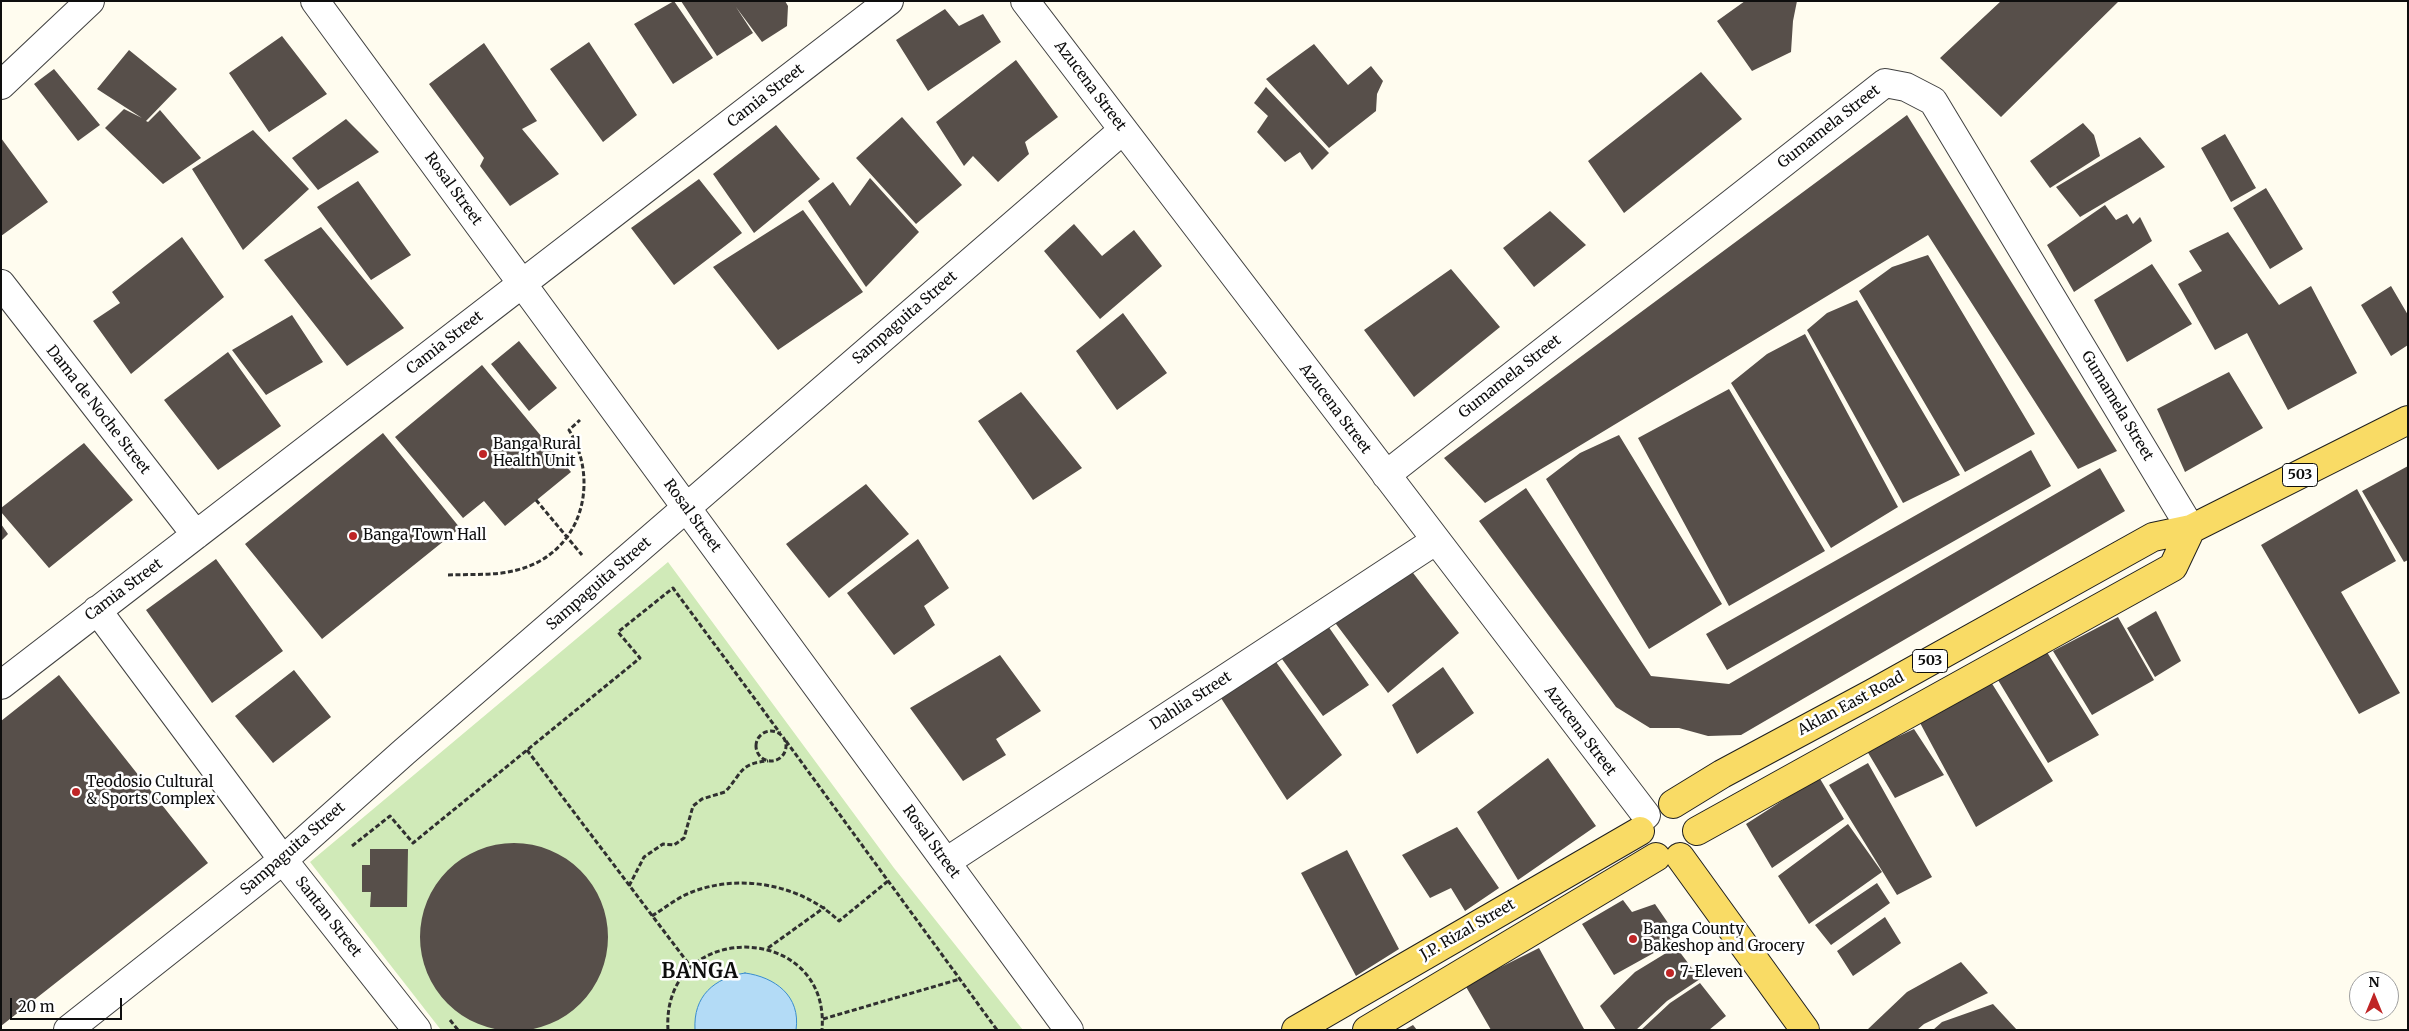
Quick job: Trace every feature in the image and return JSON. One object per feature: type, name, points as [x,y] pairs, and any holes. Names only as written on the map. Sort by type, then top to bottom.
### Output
[{"type":"main road","name":"Aklan East Road","points":[[1643,823],[1658,805],[1673,804],[1722,774],[1873,693],[2153,537],[2192,529],[2408,420]]},
{"type":"main road","name":"503","points":[[1696,831],[2173,567],[2192,529]]},
{"type":"main road","points":[[1367,1030],[1668,857],[1692,846],[1696,831],[1695,821],[1690,813],[1682,807],[1673,804]]},
{"type":"main road","points":[[1643,823],[1644,846],[1668,857],[1806,1030]]},
{"type":"main road","name":"J.P. Rizal Street","points":[[1296,1030],[1643,823]]},
{"type":"street","points":[[1,85],[90,1]]},
{"type":"street","name":"Rosal Street","points":[[315,1],[1069,1030]]},
{"type":"street","name":"Camia Street","points":[[1,685],[889,1]]},
{"type":"street","name":"Azucena Street","points":[[1025,1],[1435,541],[1643,823]]},
{"type":"street","name":"Gumamela Street","points":[[1386,476],[1885,83],[1906,87],[1933,101],[2192,529]]},
{"type":"street","name":"Sampaguita Street","points":[[68,1030],[283,860],[404,752],[1123,130]]},
{"type":"street","name":"Dama de Noche Street","points":[[1,284],[196,535]]},
{"type":"street","name":"Dahlia Street","points":[[946,862],[1435,541]]},
{"type":"street","name":"Santan Street","points":[[97,610],[283,860],[417,1030]]},
{"type":"path","points":[[448,575],[516,570],[545,557],[566,536],[577,520],[585,490],[583,462],[578,446],[569,430],[606,398]]},
{"type":"path","points":[[536,500],[603,580]]},
{"type":"path","points":[[345,852],[390,816],[413,843],[640,658],[618,632],[673,588],[997,1030]]},
{"type":"path","points":[[768,761],[759,755],[757,740],[769,731],[780,733]]},
{"type":"path","points":[[630,886],[644,857],[663,844],[674,845],[684,838],[693,806],[702,799],[725,792],[732,785],[737,773],[746,765],[782,756],[787,747],[786,741]]},
{"type":"path","points":[[527,750],[691,967]]},
{"type":"path","points":[[652,916],[692,892],[737,883],[782,888],[825,907],[839,920],[888,881]]},
{"type":"path","points":[[768,948],[825,907]]},
{"type":"path","points":[[668,1030],[667,1017],[671,999],[679,981],[691,967],[708,955],[727,947],[748,945],[768,948],[795,963],[806,975],[815,988],[823,1019],[822,1030]]},
{"type":"path","points":[[823,1019],[960,979]]},
{"type":"green space","points":[[668,562],[894,868],[1023,1030],[441,1030],[310,862]]},
{"type":"water","points":[[745,973],[766,979],[784,990],[794,1007],[796,1030],[695,1030],[695,1018],[698,1007],[708,991],[724,979]]},
{"type":"building","points":[[674,1],[713,58],[673,84],[634,24]]},
{"type":"building","points":[[681,1],[785,1],[788,6],[787,26],[762,42],[736,7],[753,33],[717,56]]},
{"type":"building","points":[[1745,1],[1797,1],[1793,21],[1791,52],[1752,71],[1717,21]]},
{"type":"building","points":[[2001,1],[2119,1],[2001,117],[1940,58]]},
{"type":"building","points":[[945,9],[959,26],[983,14],[1001,42],[928,91],[896,40]]},
{"type":"building","points":[[282,36],[327,94],[269,132],[229,73]]},
{"type":"building","points":[[589,42],[637,115],[603,142],[550,69]]},
{"type":"building","points":[[484,43],[537,121],[522,129],[559,174],[510,206],[480,166],[484,158],[429,84]]},
{"type":"building","points":[[1314,44],[1348,85],[1371,66],[1383,81],[1377,94],[1376,111],[1329,148],[1266,79]]},
{"type":"building","points":[[129,50],[177,89],[146,121],[148,122],[160,110],[201,158],[163,184],[105,128],[124,109],[142,118],[97,89]]},
{"type":"building","points":[[1016,60],[1058,117],[1025,142],[1029,154],[998,182],[973,156],[964,166],[936,122]]},
{"type":"building","points":[[54,69],[100,125],[78,141],[34,84]]},
{"type":"building","points":[[1701,72],[1742,119],[1624,213],[1588,161]]},
{"type":"building","points":[[1266,87],[1329,153],[1312,170],[1300,152],[1285,162],[1257,132],[1268,116],[1254,103]]},
{"type":"building","points":[[1907,115],[2117,451],[2078,469],[1928,235],[1485,503],[1444,458]]},
{"type":"building","points":[[902,117],[962,185],[916,224],[856,158]]},
{"type":"building","points":[[346,119],[379,152],[318,190],[292,158]]},
{"type":"building","points":[[2083,123],[2094,135],[2100,156],[2050,188],[2030,161]]},
{"type":"building","points":[[776,125],[820,179],[754,233],[713,174]]},
{"type":"building","points":[[253,130],[309,189],[243,250],[192,169]]},
{"type":"building","points":[[2225,134],[2256,188],[2231,202],[2201,148]]},
{"type":"building","points":[[2140,137],[2165,167],[2080,217],[2056,187]]},
{"type":"building","points":[[1,138],[48,202],[1,236]]},
{"type":"building","points":[[870,178],[919,232],[866,287],[808,201],[833,182],[850,206]]},
{"type":"building","points":[[699,179],[742,233],[674,285],[631,228]]},
{"type":"building","points":[[358,181],[411,255],[371,280],[317,207]]},
{"type":"building","points":[[2266,188],[2303,249],[2270,269],[2233,208]]},
{"type":"building","points":[[2105,205],[2116,220],[2127,214],[2133,224],[2140,217],[2152,241],[2074,292],[2047,245]]},
{"type":"building","points":[[803,210],[863,292],[778,350],[713,267]]},
{"type":"building","points":[[1550,211],[1586,245],[1534,287],[1503,248]]},
{"type":"building","points":[[1074,224],[1102,256],[1134,230],[1162,266],[1100,319],[1044,251]]},
{"type":"building","points":[[321,227],[404,328],[347,366],[264,260]]},
{"type":"building","points":[[2228,232],[2279,305],[2311,286],[2357,373],[2288,410],[2247,333],[2215,350],[2178,284],[2202,271],[2189,251]]},
{"type":"building","points":[[182,237],[224,297],[131,374],[93,321],[120,303],[112,292]]},
{"type":"building","points":[[1928,255],[2035,434],[1965,472],[1859,291],[1892,267]]},
{"type":"building","points":[[2152,264],[2192,324],[2127,362],[2094,300]]},
{"type":"building","points":[[1451,269],[1500,327],[1414,397],[1364,330]]},
{"type":"building","points":[[2391,286],[2408,315],[2408,345],[2391,356],[2361,305]]},
{"type":"building","points":[[1857,300],[1960,475],[1903,503],[1807,330],[1827,313]]},
{"type":"building","points":[[1123,313],[1167,373],[1117,410],[1076,351]]},
{"type":"building","points":[[292,315],[323,362],[266,395],[232,350]]},
{"type":"building","points":[[1805,334],[1898,507],[1831,548],[1731,383],[1767,354]]},
{"type":"building","points":[[519,341],[557,388],[529,411],[491,364]]},
{"type":"building","points":[[228,352],[281,426],[218,470],[164,400]]},
{"type":"building","name":"Banga Rural Health Unit","points":[[482,365],[571,472],[505,526],[484,501],[463,518],[395,437]]},
{"type":"building","points":[[2229,372],[2263,428],[2185,472],[2157,409]]},
{"type":"building","points":[[1729,389],[1825,551],[1729,606],[1638,438]]},
{"type":"building","points":[[1021,392],[1082,468],[1033,500],[978,421]]},
{"type":"building","name":"Banga Town Hall","points":[[383,433],[460,528],[322,639],[245,544]]},
{"type":"building","points":[[1619,435],[1722,604],[1649,649],[1546,479],[1580,453]]},
{"type":"building","points":[[84,443],[133,500],[49,568],[1,512],[1,508]]},
{"type":"building","points":[[2031,450],[2051,486],[1727,670],[1706,634]]},
{"type":"building","points":[[2408,466],[2408,560],[2404,562],[2362,491]]},
{"type":"building","points":[[2100,468],[2125,511],[1741,735],[1708,736],[1679,728],[1650,728],[1616,707],[1479,521],[1526,488],[1651,676],[1729,684]]},
{"type":"building","points":[[866,484],[909,534],[829,598],[786,544]]},
{"type":"building","points":[[2357,489],[2396,561],[2341,592],[2400,693],[2359,714],[2261,545]]},
{"type":"building","points":[[1,524],[8,534],[1,541]]},
{"type":"building","points":[[918,539],[949,588],[924,606],[935,625],[894,655],[847,593]]},
{"type":"building","points":[[216,559],[283,651],[212,703],[146,610]]},
{"type":"building","points":[[1407,565],[1459,633],[1388,693],[1333,620]]},
{"type":"building","points":[[2156,611],[2181,661],[2155,677],[2127,628]]},
{"type":"building","points":[[2118,617],[2154,680],[2092,715],[2053,651]]},
{"type":"building","points":[[1328,626],[1369,685],[1323,716],[1282,659]]},
{"type":"building","points":[[2045,649],[2099,735],[2048,763],[1995,675]]},
{"type":"building","points":[[1000,655],[1041,711],[996,739],[1006,755],[963,781],[910,708]]},
{"type":"building","points":[[1276,662],[1342,755],[1287,800],[1221,698]]},
{"type":"building","points":[[1443,667],[1474,713],[1417,754],[1392,705]]},
{"type":"building","points":[[294,670],[331,717],[273,763],[235,716]]},
{"type":"building","name":"Teodosio Cultural & Sports Complex","points":[[59,675],[208,863],[1,1026],[1,721]]},
{"type":"building","points":[[1991,682],[2053,781],[1976,827],[1919,721]]},
{"type":"building","points":[[1914,729],[1944,775],[1895,798],[1867,751]]},
{"type":"building","points":[[1548,758],[1596,826],[1518,880],[1477,812]]},
{"type":"building","points":[[1868,763],[1932,877],[1897,895],[1829,785]]},
{"type":"building","points":[[1819,777],[1844,819],[1772,868],[1746,824]]},
{"type":"building","points":[[1848,824],[1882,872],[1809,924],[1778,876]]},
{"type":"building","points":[[1457,827],[1499,888],[1465,911],[1451,888],[1430,898],[1402,855]]},
{"type":"building","points":[[514,843],[550,850],[566,859],[580,871],[592,885],[601,901],[608,937],[601,973],[592,989],[580,1003],[566,1015],[550,1024],[514,1031],[478,1024],[462,1015],[448,1003],[436,989],[427,973],[420,937],[427,901],[436,885],[448,871],[462,859],[478,850]]},
{"type":"building","points":[[370,849],[408,849],[407,907],[370,907],[371,892],[362,892],[362,865],[370,865]]},
{"type":"building","points":[[1347,850],[1399,949],[1356,976],[1301,873]]},
{"type":"building","points":[[1877,883],[1890,903],[1831,945],[1815,925]]},
{"type":"building","points":[[1623,900],[1632,912],[1655,904],[1679,939],[1614,975],[1582,924]]},
{"type":"building","points":[[1885,917],[1901,943],[1853,976],[1837,951]]},
{"type":"building","points":[[1676,947],[1700,979],[1667,1001],[1636,1030],[1616,1030],[1600,1006],[1635,972]]},
{"type":"building","points":[[1539,948],[1584,1029],[1491,1030],[1465,985]]},
{"type":"building","points":[[1961,962],[1988,993],[1924,1024],[1917,1030],[1867,1030],[1907,992]]},
{"type":"building","points":[[1700,983],[1726,1016],[1709,1030],[1641,1030],[1670,1003]]},
{"type":"building","points":[[1993,1004],[2017,1030],[1933,1030],[1942,1022]]},
{"type":"building","points":[[1413,1025],[1417,1030],[1404,1030]]},
{"type":"place","name":"Banga Rural Health Unit","points":[[483,454]]},
{"type":"place","name":"Banga Town Hall","points":[[353,536]]},
{"type":"place","name":"Teodosio Cultural & Sports Complex","points":[[76,792]]},
{"type":"place","name":"Banga County Bakeshop and Grocery","points":[[1633,939]]},
{"type":"place","name":"7-Eleven","points":[[1670,973]]},
{"type":"district","name":"BANGA","points":[[700,972]]}]
